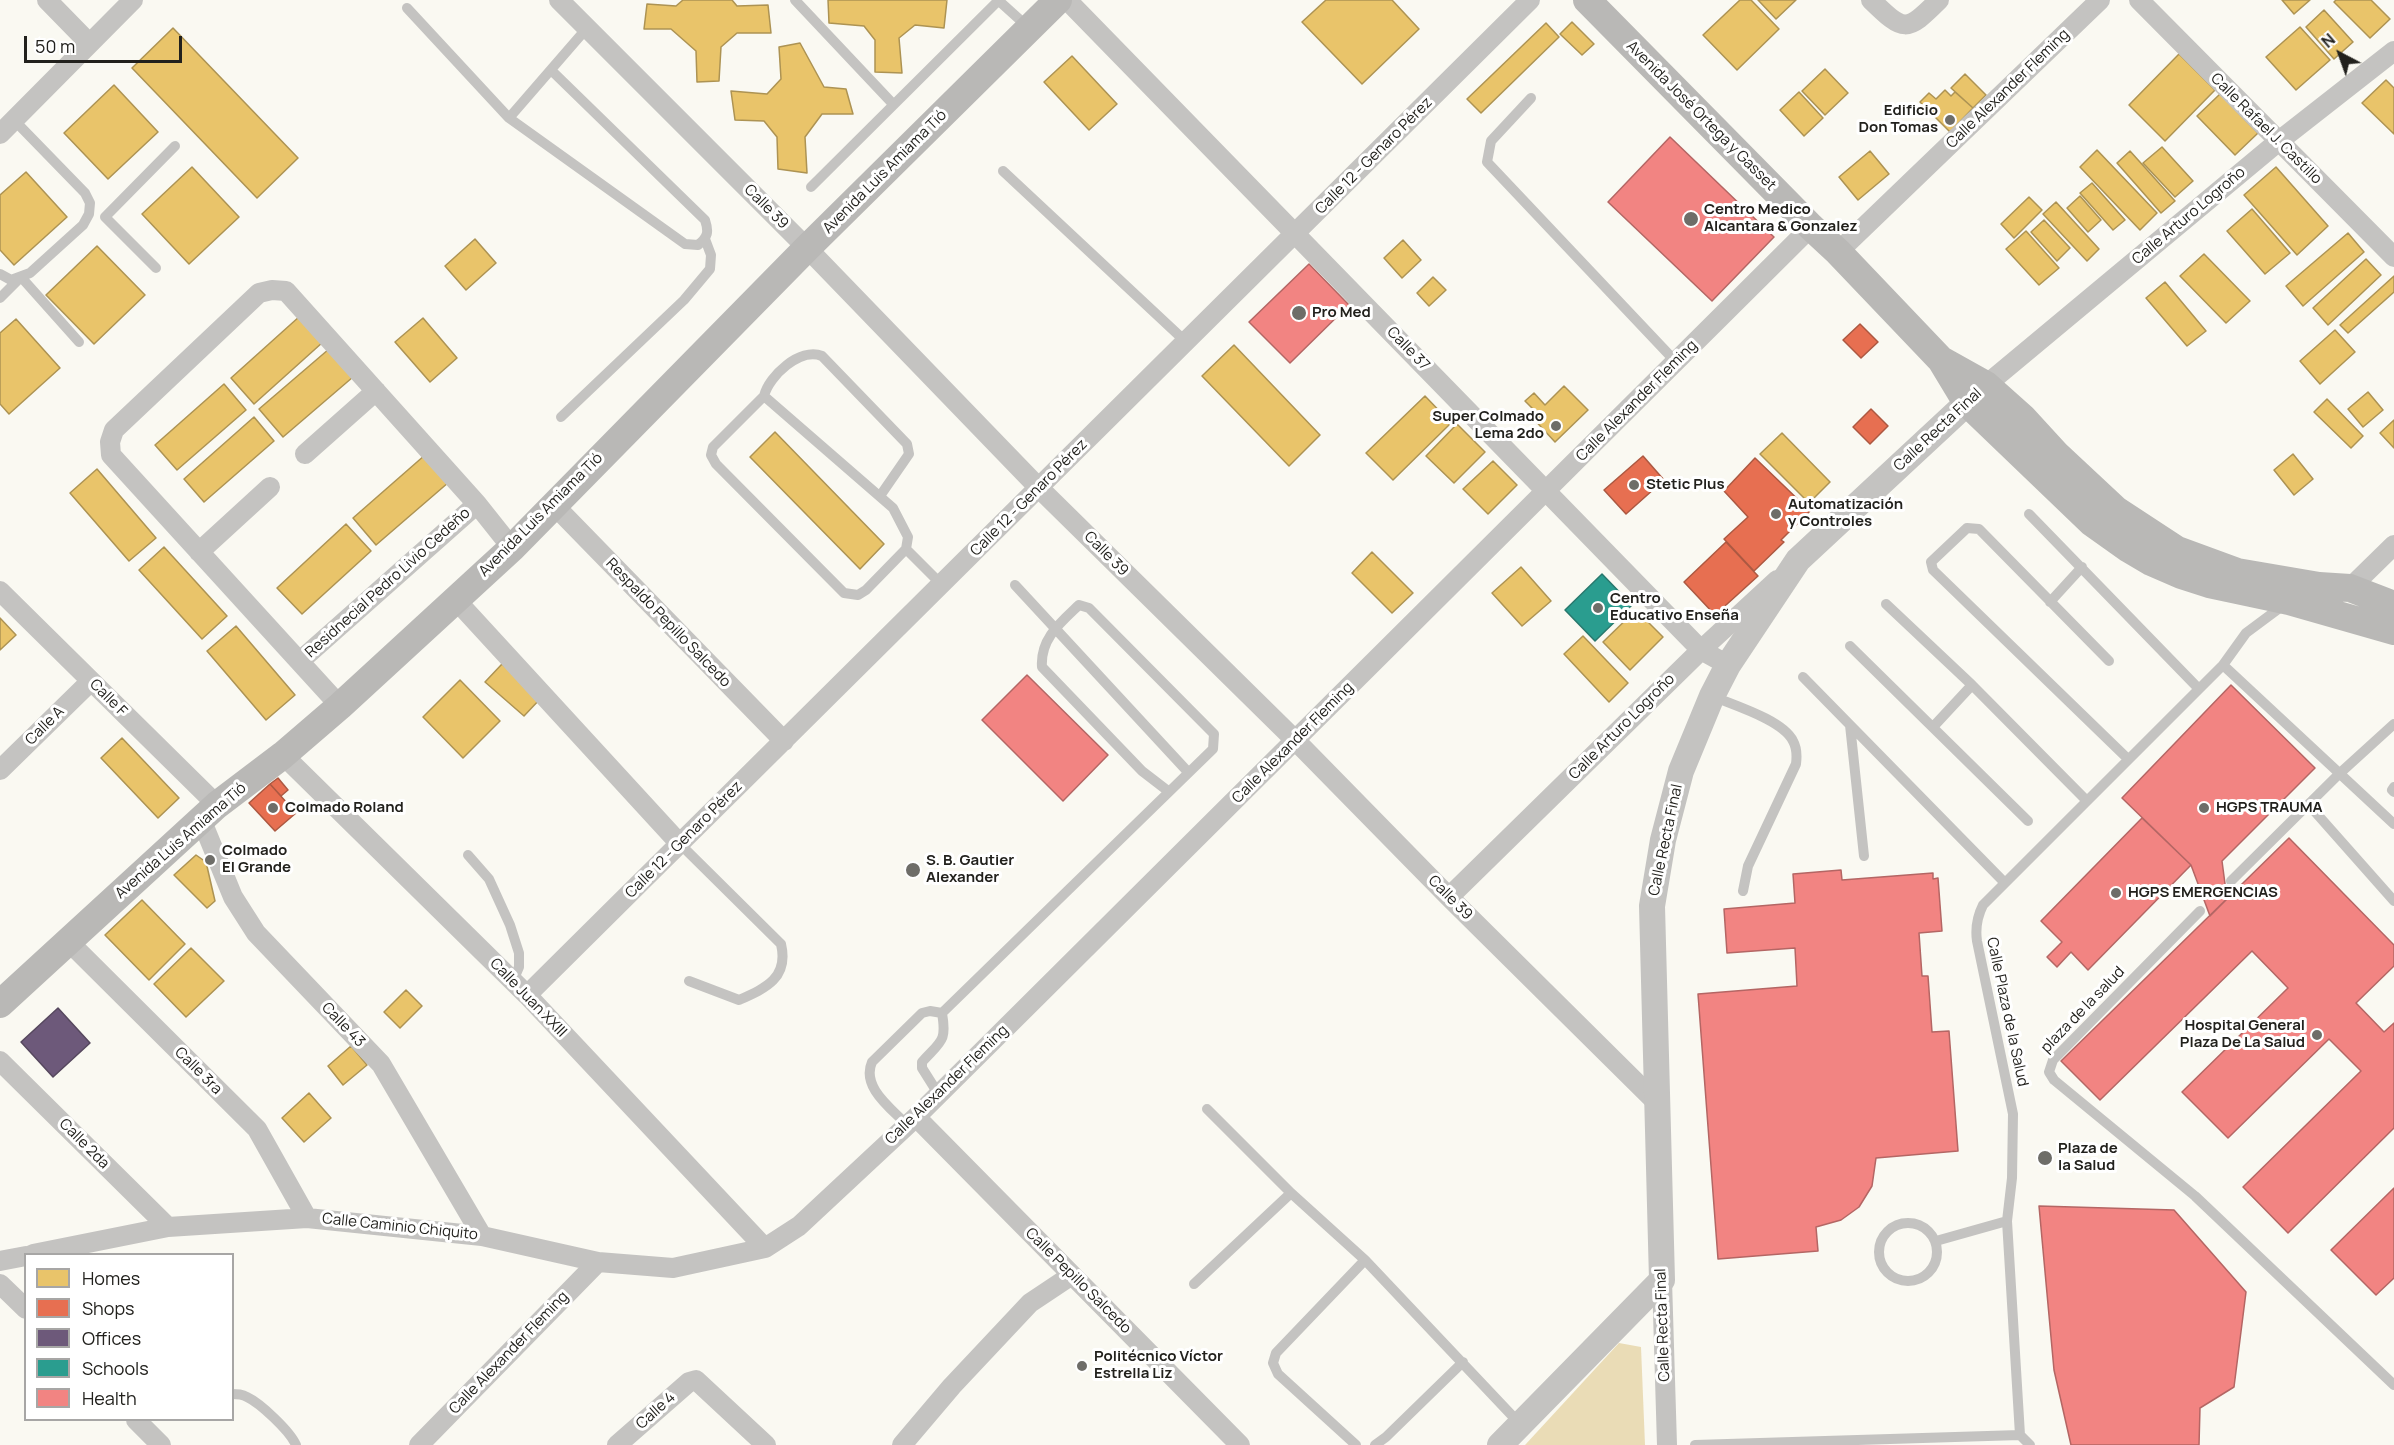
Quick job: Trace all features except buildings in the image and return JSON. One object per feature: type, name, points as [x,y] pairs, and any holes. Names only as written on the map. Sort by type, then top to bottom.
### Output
[{"type":"main road","name":"Avenida Luis Amiama Tió","points":[[0,1004],[209,812],[283,755],[340,706],[512,548],[807,249],[1058,0]]},
{"type":"main road","name":"Avenida José Ortega y Gasset","points":[[1587,0],[1977,394],[2091,522],[2151,562],[2181,575],[2210,584],[2289,601],[2394,631]]},
{"type":"main road","name":"Avenida José Ortega y Gasset","points":[[1977,394],[2017,412],[2056,454],[2116,510],[2177,550],[2237,572],[2319,586],[2350,588],[2394,605]]},
{"type":"street","points":[[47,0],[89,43]]},
{"type":"street","points":[[0,134],[133,0]]},
{"type":"street","name":"Calle 39","points":[[559,0],[807,249],[1039,488],[1296,741],[1449,897],[1658,1104]]},
{"type":"street","name":"Calle 37","points":[[1067,0],[1701,650],[1728,665]]},
{"type":"street","name":"Calle 12 - Genaro Pérez","points":[[527,995],[1530,0]]},
{"type":"street","points":[[1871,0],[1893,22],[1906,26],[1917,22],[1939,0]]},
{"type":"street","name":"Calle Alexander Fleming","points":[[1838,252],[2100,0]]},
{"type":"street","name":"Calle Rafael J. Castillo","points":[[2139,0],[2394,257]]},
{"type":"street","name":"Calle Arturo Logroño","points":[[1977,394],[2279,141],[2394,51]]},
{"type":"street","name":"Calle Alexander Fleming","points":[[765,1248],[799,1226],[939,1095],[1811,227]]},
{"type":"street","name":"Residnecial Pedro Livio Cedeño","points":[[340,706],[111,455],[110,442],[114,430],[259,293],[272,290],[286,291],[477,504],[512,548]]},
{"type":"street","points":[[304,454],[376,391]]},
{"type":"street","name":"Calle Recta Final","points":[[1667,1445],[1652,906],[1663,840],[1681,771],[1712,696],[1728,665],[1798,560],[1977,394]]},
{"type":"street","points":[[199,552],[270,487]]},
{"type":"street","name":"Residnecial Pedro Livio Cedeño","points":[[300,661],[477,504]]},
{"type":"street","name":"Respaldo Pepillo Salcedo","points":[[553,504],[784,741]]},
{"type":"street","points":[[2289,601],[2350,588],[2394,545]]},
{"type":"street","name":"Calle Arturo Logroño","points":[[1449,897],[1701,650],[1798,560]]},
{"type":"street","name":"Calle F","points":[[0,591],[91,681],[209,812]]},
{"type":"street","points":[[455,599],[680,844]]},
{"type":"street","name":"Calle A","points":[[0,770],[91,681]]},
{"type":"street","name":"Calle Juan XXIII","points":[[283,755],[527,995],[765,1248]]},
{"type":"street","name":"Calle 43","points":[[209,812],[233,897],[256,933],[381,1064],[482,1236]]},
{"type":"street","name":"Calle 3ra","points":[[68,941],[257,1129],[307,1218]]},
{"type":"street","name":"Calle 2da","points":[[0,1061],[168,1227]]},
{"type":"street","name":"Calle Pepillo Salcedo","points":[[912,1121],[1072,1275],[1240,1445]]},
{"type":"street","name":"Calle Caminio Chiquito","points":[[38,1253],[168,1227],[307,1218],[482,1236],[598,1262],[673,1268],[765,1248]]},
{"type":"street","points":[[0,1261],[24,1256]]},
{"type":"street","name":"Calle Alexander Fleming","points":[[419,1445],[598,1262]]},
{"type":"street","points":[[903,1445],[952,1386],[1030,1303],[1072,1275]]},
{"type":"street","points":[[1500,1445],[1662,1280]]},
{"type":"street","points":[[0,1284],[24,1307]]},
{"type":"street","name":"Calle 4","points":[[617,1445],[688,1382],[696,1380],[766,1445]]},
{"type":"street","points":[[138,1421],[161,1445]]},
{"type":"lane","points":[[795,0],[892,104]]},
{"type":"lane","points":[[811,187],[999,0],[1030,28]]},
{"type":"lane","points":[[407,8],[509,118],[685,244],[698,245],[705,239],[708,231],[705,220],[552,71]]},
{"type":"lane","points":[[509,118],[587,28]]},
{"type":"lane","points":[[1531,98],[1491,141],[1487,162],[1676,363]]},
{"type":"lane","points":[[14,120],[85,193],[90,203],[156,268]]},
{"type":"lane","points":[[105,217],[175,146]]},
{"type":"lane","points":[[1003,171],[1185,341]]},
{"type":"lane","points":[[0,274],[11,280],[30,273],[83,225],[89,214],[90,203]]},
{"type":"lane","points":[[561,417],[684,300],[710,270],[711,255],[705,239]]},
{"type":"lane","points":[[0,298],[21,277]]},
{"type":"lane","points":[[21,277],[79,342]]},
{"type":"lane","points":[[764,396],[880,495],[893,508],[904,525],[908,537],[906,549],[866,590],[858,595],[844,593],[716,464],[711,455],[713,447],[764,396],[771,379],[798,357],[816,353],[822,356],[907,444],[909,454],[880,495]]},
{"type":"lane","points":[[2029,514],[2199,688]]},
{"type":"lane","points":[[2109,661],[1979,530],[1967,528],[1931,562],[1933,570],[2128,759]]},
{"type":"lane","points":[[906,549],[942,585]]},
{"type":"lane","points":[[2050,602],[2082,567]]},
{"type":"lane","points":[[1015,585],[1188,772]]},
{"type":"lane","name":"Calle Plaza de la Salud","points":[[2020,1435],[2007,1221],[2012,1178],[2013,1114],[1975,929],[1983,905],[2223,664],[2246,633],[2289,601]]},
{"type":"lane","points":[[1886,604],[1972,685],[2087,801]]},
{"type":"lane","points":[[942,1013],[1213,749],[1214,734],[1089,608],[1079,605],[1054,628],[1043,648],[1042,667],[1142,771],[1168,791]]},
{"type":"lane","points":[[1850,646],[2028,821]]},
{"type":"lane","points":[[2223,664],[2394,824]]},
{"type":"lane","points":[[1803,677],[2005,883]]},
{"type":"lane","points":[[1933,727],[1972,685]]},
{"type":"lane","points":[[1712,696],[1762,717],[1780,728],[1792,739],[1797,751],[1796,764],[1748,866],[1743,891]]},
{"type":"lane","points":[[2232,881],[2339,774],[2394,724]]},
{"type":"lane","points":[[1850,725],[1864,855]]},
{"type":"lane","points":[[2309,805],[2394,901]]},
{"type":"lane","points":[[680,844],[781,944],[784,958],[780,971],[765,988],[739,1000],[689,981]]},
{"type":"lane","points":[[468,855],[489,879],[510,925],[519,953],[519,967],[513,981]]},
{"type":"lane","name":"plaza de la salud","points":[[2200,911],[2053,1060],[2049,1072],[2054,1080],[2195,1196],[2394,1385]]},
{"type":"lane","points":[[912,1121],[870,1085],[867,1072],[872,1062],[922,1013],[930,1011],[942,1013]]},
{"type":"lane","points":[[939,1095],[922,1068],[922,1062],[941,1041],[945,1032],[942,1013]]},
{"type":"lane","points":[[1207,1109],[1291,1192],[1365,1260],[1520,1424]]},
{"type":"lane","points":[[1194,1284],[1291,1192]]},
{"type":"lane","points":[[1936,1240],[2007,1221]]},
{"type":"lane","points":[[1916,1223],[1931,1233],[1936,1240],[1938,1250],[1933,1268],[1919,1279],[1910,1281],[1892,1276],[1881,1263],[1879,1244],[1889,1229],[1897,1224],[1916,1223]]},
{"type":"lane","points":[[1356,1445],[1278,1374],[1273,1363],[1276,1353],[1365,1260]]},
{"type":"lane","points":[[1375,1445],[1463,1362]]},
{"type":"lane","points":[[234,1394],[250,1398],[288,1432],[296,1445]]},
{"type":"lane","points":[[1695,1445],[2020,1435],[2030,1445]]},
{"type":"shaded area","points":[[1619,1343],[1641,1347],[1645,1445],[1525,1445]]},
{"type":"place","name":"Edificio Don Tomas","points":[[1950,120]]},
{"type":"place","name":"Centro Medico Alcantara & Gonzalez","points":[[1691,219]]},
{"type":"place","name":"Pro Med","points":[[1299,313]]},
{"type":"place","name":"Super Colmado Lema 2do","points":[[1556,426]]},
{"type":"place","name":"Stetic Plus","points":[[1634,485]]},
{"type":"place","name":"Automatización y Controles","points":[[1776,514]]},
{"type":"place","name":"Centro Educativo Enseña","points":[[1598,608]]},
{"type":"place","name":"Colmado Roland","points":[[273,808]]},
{"type":"place","name":"HGPS TRAUMA","points":[[2204,808]]},
{"type":"place","name":"Colmado El Grande","points":[[210,860]]},
{"type":"place","name":"S. B. Gautier Alexander","points":[[913,870]]},
{"type":"place","name":"HGPS EMERGENCIAS","points":[[2116,893]]},
{"type":"place","name":"Hospital General Plaza De La Salud","points":[[2317,1035]]},
{"type":"place","name":"Plaza de la Salud","points":[[2045,1158]]},
{"type":"place","name":"Politécnico Víctor Estrella Liz","points":[[1082,1366]]}]
